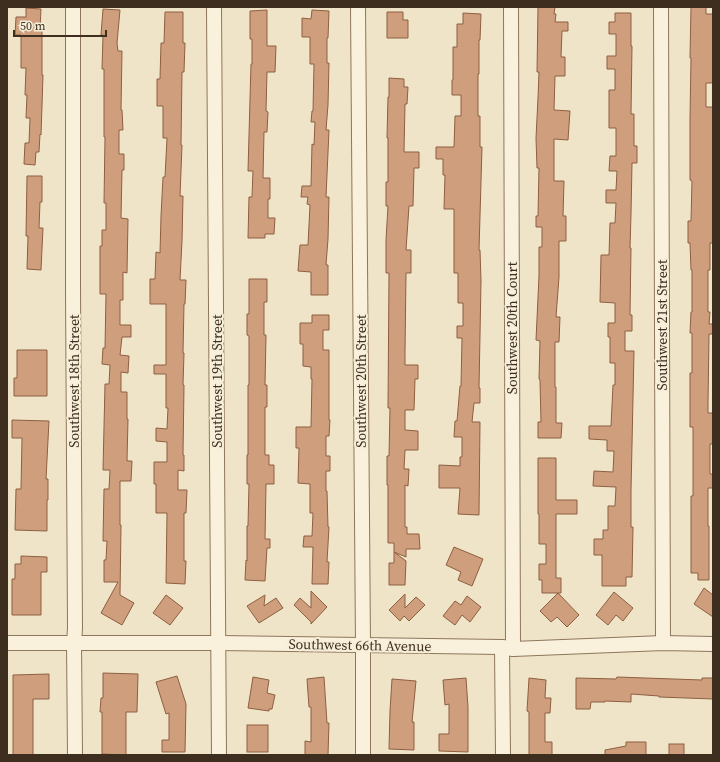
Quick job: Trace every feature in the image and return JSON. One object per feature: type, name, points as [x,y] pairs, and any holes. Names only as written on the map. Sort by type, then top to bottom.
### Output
[{"type":"street","name":"Southwest 18th Street","points":[[73,7],[75,755]]},
{"type":"street","name":"Southwest 19th Street","points":[[214,7],[219,755]]},
{"type":"street","name":"Southwest 20th Street","points":[[358,7],[363,755]]},
{"type":"street","name":"Southwest 20th Court","points":[[503,755],[507,648],[511,7]]},
{"type":"street","name":"Southwest 21st Street","points":[[661,7],[663,643]]},
{"type":"street","name":"Southwest 66th Avenue","points":[[7,643],[363,645],[507,648],[663,643],[713,644]]},
{"type":"building","points":[[538,7],[555,7],[555,22],[568,22],[568,31],[562,31],[561,57],[565,57],[565,76],[555,76],[554,110],[570,111],[568,140],[554,139],[554,181],[564,181],[563,216],[566,216],[566,241],[559,241],[559,277],[556,317],[560,317],[559,342],[555,342],[556,423],[562,423],[561,438],[538,438],[538,422],[541,422],[539,379],[540,341],[536,340],[539,247],[542,247],[542,227],[536,227],[536,216],[538,216],[539,168],[537,168],[536,138],[539,72],[537,72]]},
{"type":"building","points":[[691,7],[706,7],[706,14],[713,14],[713,83],[706,83],[706,107],[713,107],[713,243],[710,243],[710,270],[708,270],[708,312],[710,312],[709,324],[713,324],[713,334],[709,334],[708,413],[713,413],[713,444],[710,444],[710,474],[713,474],[713,488],[708,488],[709,580],[698,580],[698,573],[691,573],[693,427],[690,427],[692,333],[690,333],[692,312],[692,270],[690,243],[688,243],[688,221],[691,221],[692,181],[690,180]]},
{"type":"building","points":[[26,8],[41,9],[40,28],[42,28],[43,75],[41,135],[40,134],[39,152],[36,152],[35,165],[24,164],[25,143],[29,143],[30,118],[26,118],[26,68],[21,68],[21,35],[15,35],[16,17],[26,17]]},
{"type":"building","points":[[103,9],[120,10],[117,43],[118,51],[122,51],[121,110],[123,130],[119,130],[119,154],[124,154],[124,170],[122,170],[121,218],[128,219],[127,273],[123,272],[123,300],[120,300],[120,325],[131,325],[131,337],[122,337],[120,355],[129,356],[128,373],[121,372],[121,392],[127,392],[127,461],[132,461],[131,481],[120,481],[120,595],[134,603],[122,625],[101,613],[118,582],[104,582],[104,560],[106,560],[107,541],[103,541],[104,489],[109,489],[110,470],[103,470],[105,384],[109,384],[110,365],[102,364],[103,348],[105,348],[106,294],[100,294],[100,246],[102,246],[102,230],[106,230],[106,203],[104,203],[104,69],[102,69],[103,35],[101,35]]},
{"type":"building","points":[[267,10],[267,46],[276,46],[275,72],[267,72],[266,111],[268,112],[267,132],[264,132],[263,178],[270,178],[268,218],[275,218],[274,234],[265,234],[265,238],[248,238],[249,197],[252,197],[253,171],[248,171],[252,64],[250,11]]},
{"type":"building","points":[[312,10],[329,11],[327,38],[327,63],[329,63],[328,105],[326,130],[329,130],[326,197],[329,197],[326,265],[328,265],[328,295],[311,295],[311,272],[298,271],[300,245],[308,245],[310,205],[307,204],[308,197],[301,197],[302,186],[311,186],[312,144],[314,145],[315,122],[311,122],[313,111],[314,64],[310,64],[310,37],[302,37],[302,18],[311,19]]},
{"type":"building","points":[[165,12],[183,12],[183,43],[185,43],[184,72],[182,72],[180,196],[183,196],[180,280],[186,280],[183,353],[184,471],[178,470],[178,490],[187,490],[186,513],[184,513],[184,561],[186,561],[185,584],[166,583],[167,513],[156,513],[156,484],[154,484],[154,462],[167,462],[167,442],[156,441],[156,428],[167,429],[168,408],[166,408],[166,374],[154,374],[154,365],[166,365],[166,304],[150,304],[150,279],[155,279],[156,252],[160,253],[163,177],[165,177],[167,138],[163,138],[163,106],[157,106],[157,79],[160,79],[161,43],[164,43]]},
{"type":"building","points":[[387,12],[403,12],[403,20],[408,20],[408,38],[387,38]]},
{"type":"building","points":[[463,13],[481,14],[478,74],[478,116],[480,116],[480,147],[482,147],[479,250],[481,281],[480,403],[474,403],[472,422],[480,422],[479,515],[458,514],[460,488],[439,488],[439,465],[460,466],[460,457],[462,457],[462,437],[454,437],[461,386],[462,338],[457,338],[457,326],[463,326],[463,303],[458,303],[458,273],[454,273],[454,209],[444,209],[445,175],[443,175],[443,159],[436,159],[436,147],[454,147],[455,116],[461,116],[461,95],[452,95],[452,80],[453,47],[457,47],[457,24],[463,24]]},
{"type":"building","points":[[615,13],[631,13],[631,114],[634,114],[634,146],[637,146],[637,163],[632,163],[630,315],[632,315],[632,331],[625,331],[625,351],[634,351],[631,491],[631,527],[633,527],[632,577],[626,577],[626,586],[602,586],[602,555],[594,555],[594,539],[603,539],[603,530],[608,530],[608,506],[615,506],[616,487],[593,486],[594,471],[613,472],[614,451],[607,451],[607,440],[589,439],[589,426],[611,426],[613,385],[615,385],[615,363],[610,363],[610,337],[608,337],[608,323],[615,323],[615,303],[600,302],[601,255],[609,255],[610,223],[615,223],[616,203],[606,203],[606,190],[616,190],[617,171],[609,171],[610,156],[616,156],[616,128],[609,128],[609,90],[615,90],[615,69],[607,69],[607,56],[616,56],[616,34],[609,34],[609,22],[615,22]]},
{"type":"building","points":[[389,78],[404,79],[404,87],[408,87],[407,104],[405,104],[404,152],[419,152],[419,168],[414,168],[413,206],[409,206],[406,250],[411,250],[411,273],[406,273],[405,351],[405,365],[418,365],[418,379],[415,379],[414,410],[405,410],[405,430],[418,431],[418,450],[405,450],[404,469],[409,469],[408,486],[405,485],[405,527],[407,527],[407,534],[419,534],[420,549],[406,549],[406,557],[394,552],[394,543],[388,543],[387,456],[389,456],[390,408],[388,408],[389,273],[386,273],[388,206],[386,206],[386,182],[388,182],[387,138]]},
{"type":"building","points":[[27,176],[42,176],[42,202],[40,202],[39,228],[43,228],[41,270],[27,269]]},
{"type":"building","points":[[249,279],[267,279],[267,302],[264,302],[264,335],[266,335],[265,385],[267,385],[267,407],[265,407],[265,455],[269,455],[269,465],[274,465],[274,484],[266,484],[265,539],[270,539],[270,548],[267,548],[265,581],[245,580],[246,560],[247,561],[249,484],[247,484],[249,336],[247,335],[247,314],[249,314]]},
{"type":"building","points":[[312,315],[329,315],[329,330],[323,330],[323,350],[329,350],[330,420],[329,436],[326,436],[326,456],[330,456],[330,471],[326,471],[329,527],[327,562],[329,562],[328,584],[312,584],[313,547],[303,547],[304,536],[312,536],[313,513],[310,513],[310,484],[298,483],[299,448],[296,448],[296,427],[311,427],[312,379],[311,367],[303,366],[303,344],[300,344],[300,323],[312,323]]},
{"type":"building","points":[[17,350],[47,350],[47,396],[14,396],[14,378],[17,378]]},
{"type":"building","points":[[12,420],[49,421],[46,479],[48,479],[47,531],[15,530],[16,489],[21,489],[22,438],[12,438]]},
{"type":"building","points":[[538,458],[556,458],[556,500],[577,500],[577,514],[556,514],[556,578],[561,578],[561,593],[542,593],[542,580],[539,580],[539,564],[546,564],[546,544],[539,544]]},
{"type":"building","points":[[454,547],[483,559],[472,586],[458,580],[461,572],[446,565]]},
{"type":"building","points":[[394,552],[406,561],[405,585],[389,585],[389,563],[394,563]]},
{"type":"building","points":[[21,556],[47,557],[47,572],[41,572],[41,615],[12,615],[12,579],[15,579],[15,564],[21,564]]},
{"type":"building","points":[[704,588],[713,595],[713,617],[694,604]]},
{"type":"building","points":[[311,591],[327,607],[311,624],[311,622],[294,605],[300,598],[311,608]]},
{"type":"building","points":[[614,592],[633,608],[623,621],[616,615],[608,625],[596,615]]},
{"type":"building","points":[[558,593],[579,615],[567,627],[557,617],[551,622],[540,611]]},
{"type":"building","points":[[405,594],[405,608],[416,597],[425,605],[409,621],[404,616],[400,621],[389,610]]},
{"type":"building","points":[[166,595],[183,608],[170,625],[153,613]]},
{"type":"building","points":[[265,595],[264,606],[276,598],[283,608],[259,623],[247,606]]},
{"type":"building","points":[[467,596],[481,607],[470,622],[462,615],[455,625],[443,616],[455,601],[461,605]]},
{"type":"building","points":[[103,673],[138,674],[137,712],[126,712],[126,755],[102,754],[102,712],[100,712],[101,698],[103,698]]},
{"type":"building","points":[[49,674],[49,699],[33,699],[33,755],[13,755],[13,675]]},
{"type":"building","points":[[177,676],[186,704],[185,752],[162,752],[162,740],[169,740],[169,713],[166,714],[156,682]]},
{"type":"building","points":[[253,677],[269,680],[267,693],[275,695],[272,709],[269,709],[269,711],[248,708]]},
{"type":"building","points":[[324,677],[327,723],[329,723],[328,755],[305,755],[305,741],[311,742],[311,707],[309,707],[307,679]]},
{"type":"building","points":[[617,677],[702,680],[702,678],[713,678],[713,699],[659,697],[631,694],[631,702],[591,702],[590,709],[576,709],[576,678],[616,679]]},
{"type":"building","points":[[466,678],[468,707],[468,752],[439,751],[439,734],[449,734],[449,704],[445,705],[443,680]]},
{"type":"building","points":[[529,678],[546,680],[545,698],[551,698],[550,713],[545,713],[545,742],[552,742],[552,755],[529,755],[529,712],[527,711]]},
{"type":"building","points":[[392,679],[416,681],[412,722],[414,722],[414,750],[389,749]]},
{"type":"building","points":[[247,725],[268,725],[268,752],[247,752]]},
{"type":"building","points":[[626,742],[646,742],[646,755],[605,755],[605,750],[626,746]]},
{"type":"building","points":[[669,744],[684,744],[684,755],[669,755]]}]
